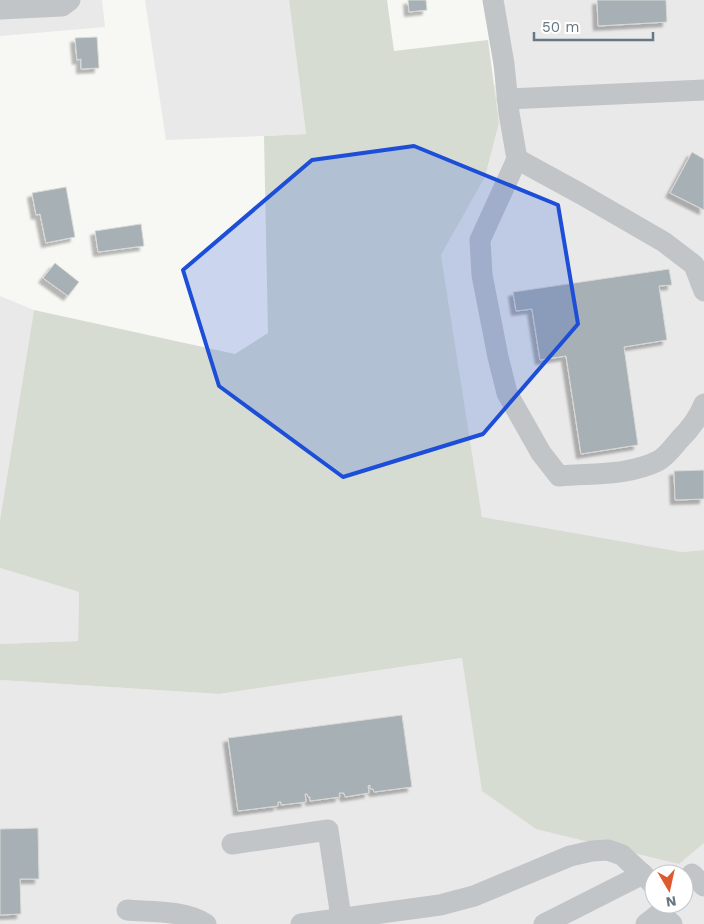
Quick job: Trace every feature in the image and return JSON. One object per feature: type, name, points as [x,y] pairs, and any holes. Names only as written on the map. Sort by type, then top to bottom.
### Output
[{"type":"lane","points":[[0,9],[62,6],[70,0]]},
{"type":"lane","points":[[493,0],[517,159],[480,240],[482,275],[498,358],[507,393],[541,453],[560,476],[607,474],[660,460],[691,427],[704,404]]},
{"type":"lane","points":[[507,99],[704,90]]},
{"type":"lane","points":[[517,159],[664,242],[694,264],[704,291]]},
{"type":"lane","points":[[232,844],[328,830],[342,921]]},
{"type":"lane","points":[[301,924],[342,921],[440,905],[474,896],[570,856],[592,851],[608,850],[622,855],[644,875]]},
{"type":"lane","points":[[694,876],[704,886]]},
{"type":"lane","points":[[544,924],[644,881]]},
{"type":"lane","points":[[127,910],[169,913],[198,919],[206,924]]},
{"type":"highlighted area","points":[[414,146],[558,205],[578,324],[483,434],[343,477],[219,386],[183,270],[312,160]]},
{"type":"shaded area","points":[[0,0],[102,0],[105,27],[0,36]]},
{"type":"shaded area","points":[[145,0],[289,0],[306,134],[166,140]]},
{"type":"shaded area","points":[[289,0],[387,0],[394,51],[488,40],[499,123],[485,177],[441,255],[482,517],[682,552],[704,550],[704,843],[679,864],[536,829],[482,791],[462,658],[219,694],[0,680],[0,644],[78,641],[79,592],[0,568],[0,520],[34,310],[235,354],[268,333],[264,136],[306,134]]},
{"type":"shaded area","points":[[501,0],[704,0],[704,550],[682,552],[482,518],[441,255],[485,177],[499,123],[494,85],[513,83]]},
{"type":"shaded area","points":[[0,296],[34,310],[0,520]]},
{"type":"shaded area","points":[[0,568],[79,592],[78,641],[0,644]]},
{"type":"shaded area","points":[[463,658],[483,791],[679,864],[704,843],[704,924],[0,924],[0,680],[219,694]]},
{"type":"building","points":[[408,0],[426,0],[427,10],[409,12]]},
{"type":"building","points":[[597,0],[666,0],[667,22],[598,26]]},
{"type":"building","points":[[97,37],[99,68],[81,69],[81,59],[77,60],[75,38]]},
{"type":"building","points":[[692,152],[704,159],[704,210],[670,193]]},
{"type":"building","points":[[66,187],[75,237],[46,243],[40,214],[36,215],[32,193]]},
{"type":"building","points":[[141,224],[144,246],[98,252],[95,231]]},
{"type":"building","points":[[55,263],[79,282],[68,296],[43,278]]},
{"type":"building","points":[[669,269],[672,285],[659,286],[667,340],[624,347],[638,445],[581,454],[566,356],[540,360],[532,309],[516,311],[513,292]]},
{"type":"building","points":[[704,470],[704,499],[675,500],[674,471]]},
{"type":"building","points":[[402,715],[412,787],[374,792],[373,789],[370,789],[370,785],[368,786],[369,793],[345,797],[344,793],[339,793],[340,797],[310,801],[310,797],[305,794],[306,802],[281,805],[281,802],[278,802],[278,806],[238,811],[228,738]]},
{"type":"building","points":[[38,828],[39,879],[20,879],[21,914],[0,915],[0,829]]}]
